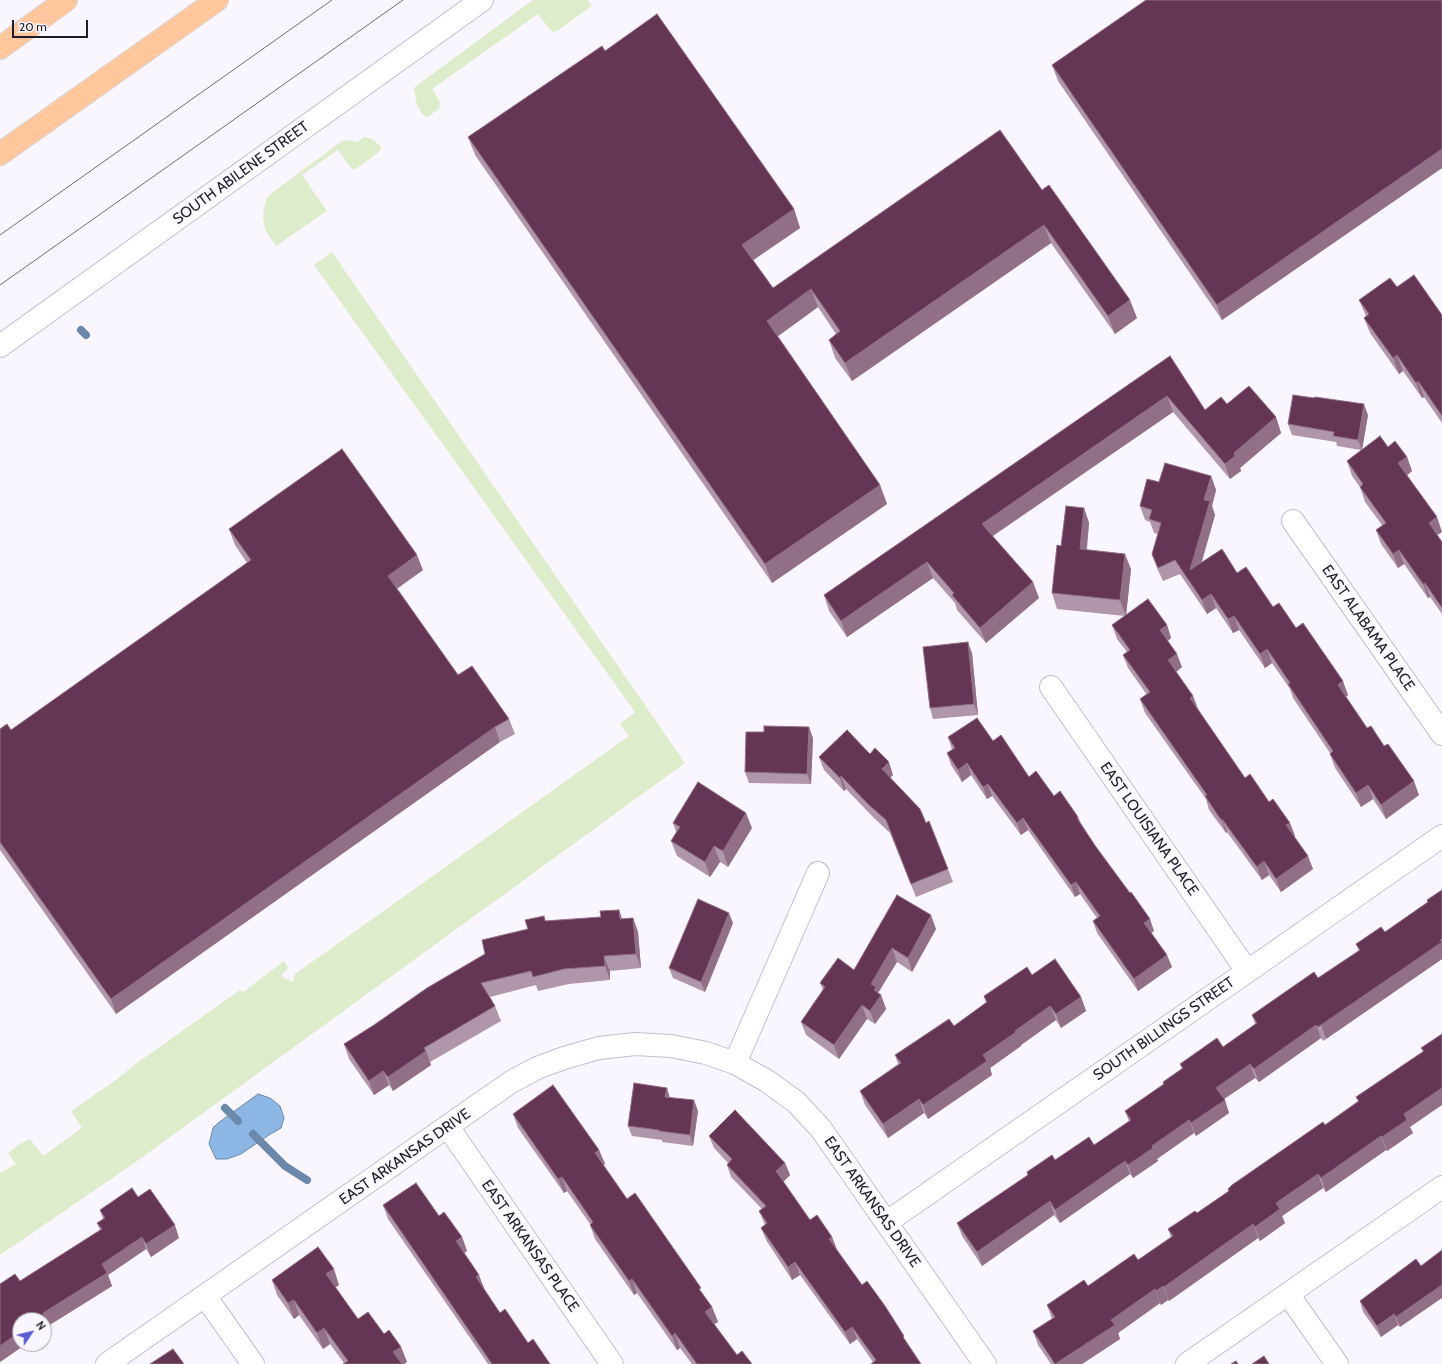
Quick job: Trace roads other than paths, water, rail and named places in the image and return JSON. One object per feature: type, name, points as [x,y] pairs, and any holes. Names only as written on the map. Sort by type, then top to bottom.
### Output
[{"type":"highway","points":[[0,48],[66,0]]},
{"type":"highway","points":[[0,154],[218,0]]},
{"type":"street","name":"SOUTH ABILENE STREET","points":[[0,346],[482,0]]},
{"type":"street","name":"EAST ALABAMA PLACE","points":[[1293,521],[1442,734]]},
{"type":"street","name":"EAST LOUISIANA PLACE","points":[[1051,686],[1247,971]]},
{"type":"street","name":"SOUTH BILLINGS STREET","points":[[887,1222],[1442,836]]},
{"type":"street","points":[[735,1063],[818,873]]},
{"type":"street","name":"EAST ARKANSAS DRIVE","points":[[107,1364],[512,1082],[537,1068],[564,1058],[599,1048],[635,1044],[671,1046],[706,1053],[735,1063],[767,1080],[796,1102],[821,1129],[985,1364]]},
{"type":"street","name":"EAST ARKANSAS PLACE","points":[[448,1127],[612,1364]]},
{"type":"street","points":[[1187,1364],[1442,1187]]},
{"type":"street","points":[[1288,1294],[1337,1364]]},
{"type":"street","points":[[205,1296],[253,1364]]},
{"type":"water","points":[[258,1094],[270,1098],[280,1106],[284,1118],[281,1128],[241,1154],[227,1159],[216,1159],[209,1144],[213,1128]]},
{"type":"waterway","points":[[81,330],[86,335]]},
{"type":"waterway","points":[[225,1108],[238,1121]]},
{"type":"waterway","points":[[253,1134],[285,1166],[307,1180]]},
{"type":"tram line","points":[[0,235],[332,0]]},
{"type":"tram line","points":[[0,285],[403,0]]}]
